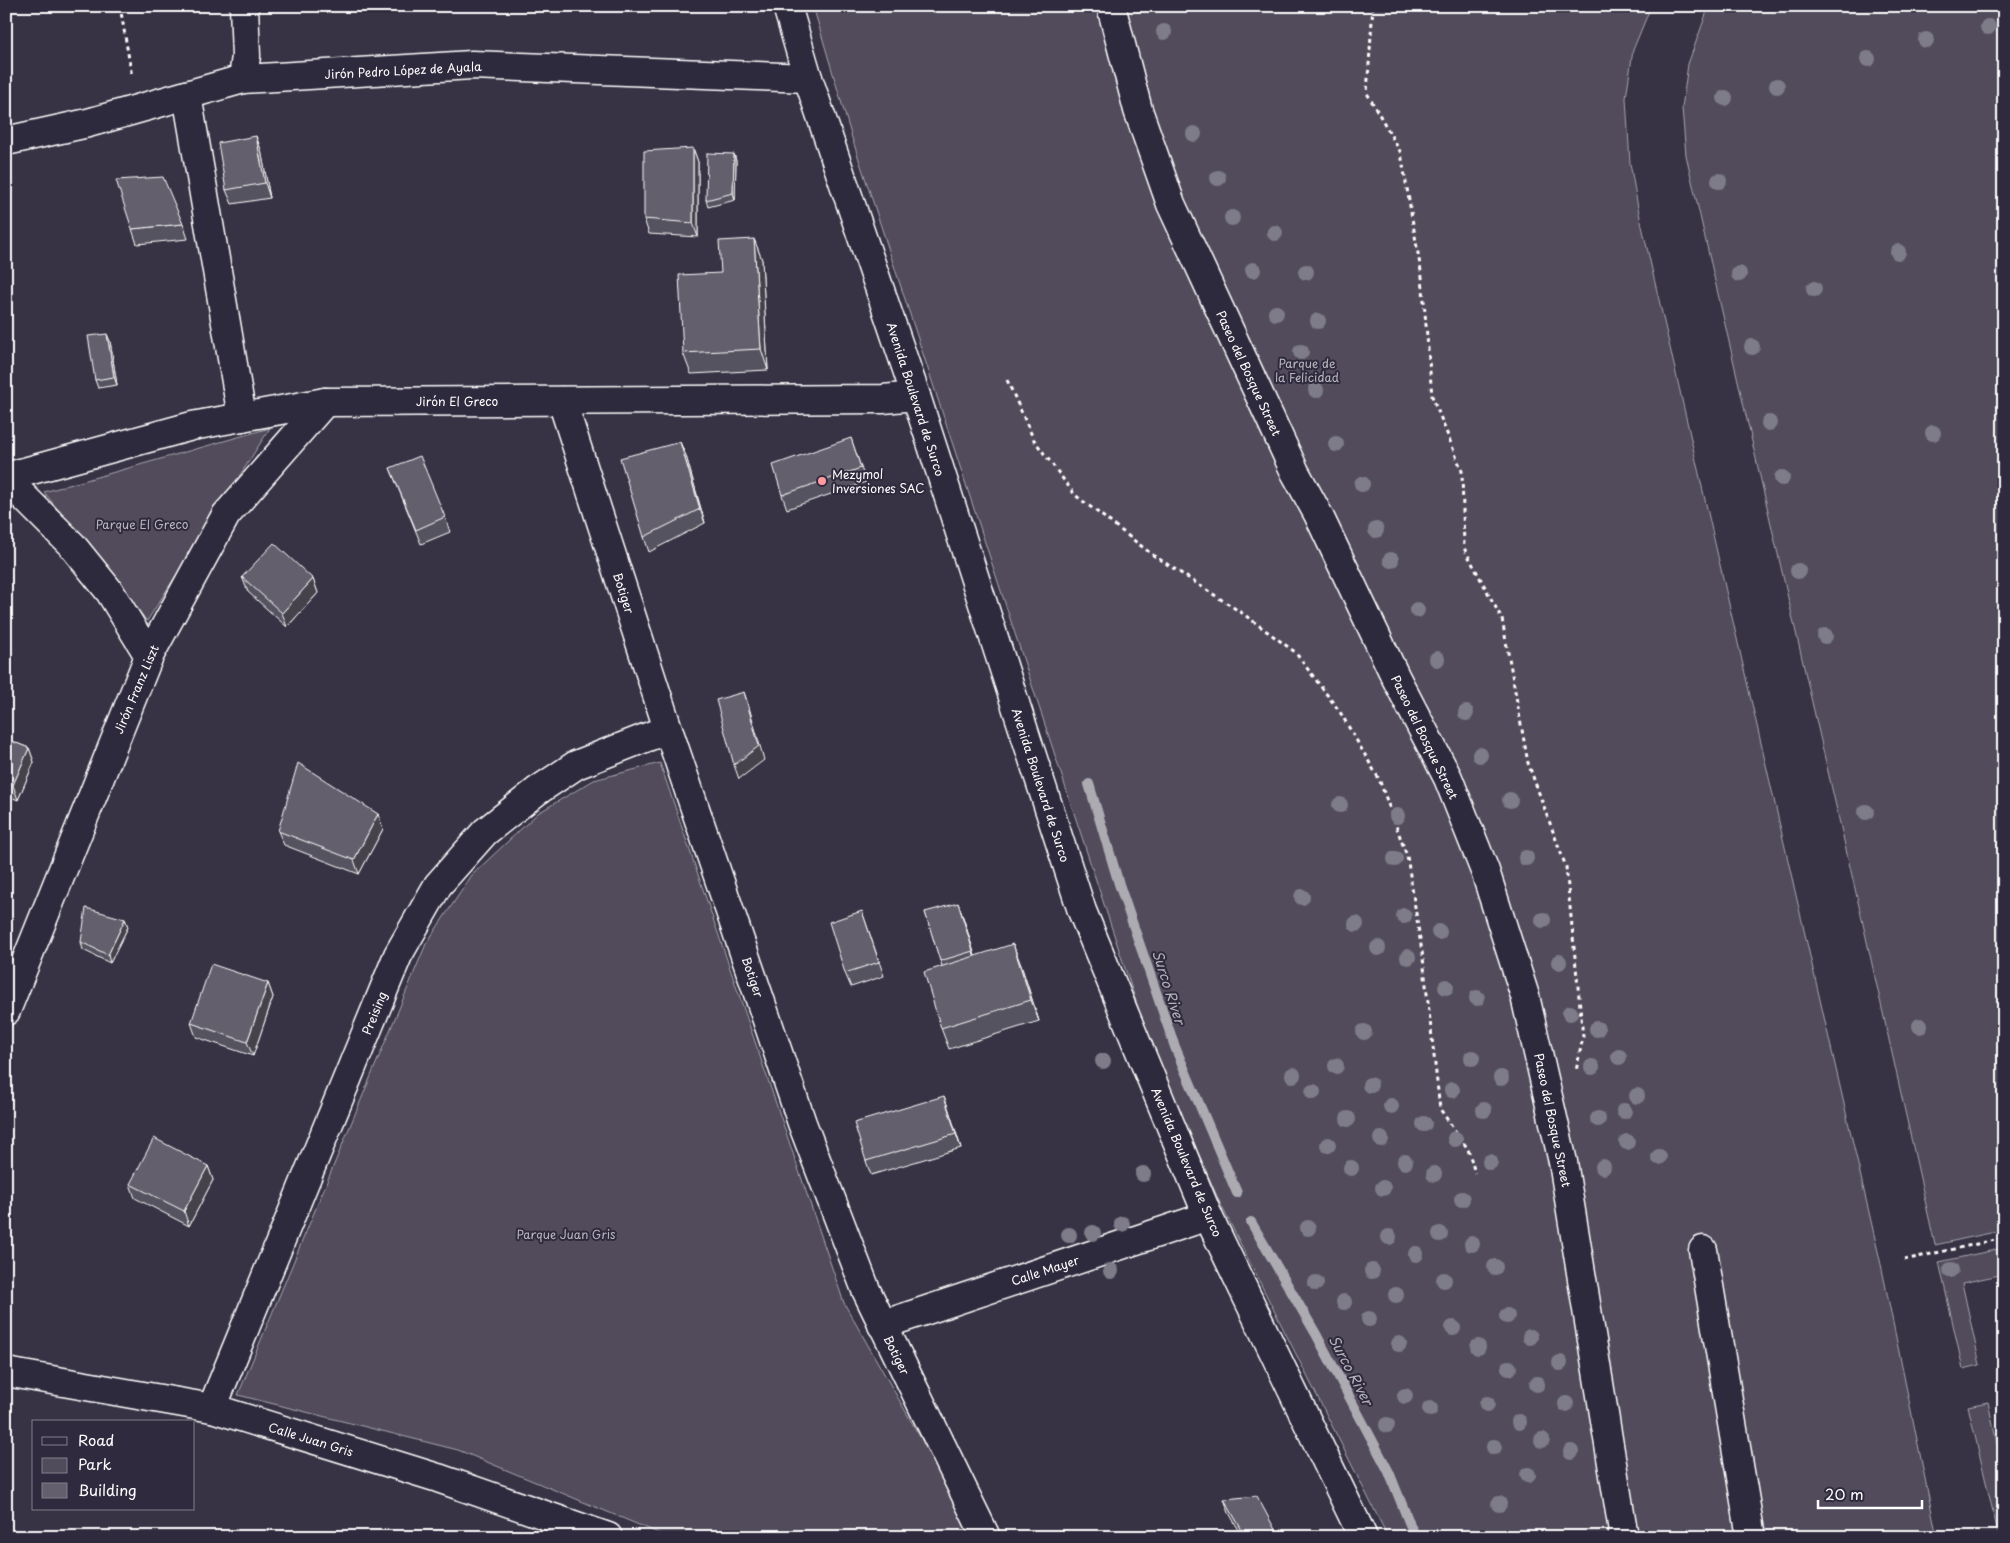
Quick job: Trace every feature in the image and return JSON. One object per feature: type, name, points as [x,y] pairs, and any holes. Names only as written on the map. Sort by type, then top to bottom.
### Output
[{"type":"street","points":[[243,79],[246,56],[244,6]]},
{"type":"street","name":"Avenida Boulevard de Surco","points":[[787,6],[808,78],[916,396],[1082,911],[1208,1216],[1363,1537]]},
{"type":"street","name":"Paseo del Bosque Street","points":[[1111,6],[1138,110],[1171,204],[1295,472],[1318,514],[1396,678],[1448,778],[1485,871],[1525,996],[1561,1152],[1624,1537]]},
{"type":"street","name":"Jirón Pedro López de Ayala","points":[[6,141],[88,124],[243,79],[472,65],[808,78]]},
{"type":"street","points":[[187,95],[242,417]]},
{"type":"street","name":"Jirón El Greco","points":[[6,478],[192,426],[325,402],[884,399],[916,396]]},
{"type":"street","name":"Botiger","points":[[562,401],[668,729],[802,1124],[866,1290],[986,1537]]},
{"type":"street","name":"Jirón Franz Liszt","points":[[6,1011],[149,656],[226,515],[325,402]]},
{"type":"street","points":[[6,478],[72,545],[110,592],[149,656]]},
{"type":"street","name":"Preising","points":[[212,1408],[398,955],[438,884],[485,832],[537,791],[576,765],[668,729]]},
{"type":"street","name":"Calle Mayer","points":[[882,1325],[1208,1216]]},
{"type":"street","points":[[1703,1250],[1750,1537]]},
{"type":"street","name":"Calle Juan Gris","points":[[6,1372],[212,1408],[438,1478],[608,1537]]},
{"type":"path","points":[[120,6],[137,109]]},
{"type":"path","points":[[1373,6],[1368,93],[1401,153],[1422,277],[1432,396],[1462,471],[1464,548],[1502,619],[1528,763],[1566,868],[1584,1037],[1574,1079]]},
{"type":"path","points":[[1007,380],[1034,440],[1075,495],[1154,555],[1242,613],[1295,652],[1340,712],[1379,779],[1407,856],[1423,958],[1440,1109],[1468,1149],[1475,1172]]},
{"type":"path","points":[[1904,1260],[2004,1238]]},
{"type":"green space","name":"Parque de la Felicidad","points":[[813,6],[1651,6],[1633,50],[1626,98],[1630,163],[1639,213],[1882,1269],[1937,1537],[1388,1537],[1220,1203],[1147,1035],[852,138]]},
{"type":"green space","points":[[1709,6],[2004,6],[2004,1230],[1935,1245],[1686,155],[1682,108],[1688,64]]},
{"type":"green space","name":"Parque El Greco","points":[[270,428],[147,621],[44,492]]},
{"type":"green space","name":"Parque Juan Gris","points":[[660,763],[844,1303],[977,1537],[668,1537],[458,1450],[238,1395],[426,944],[472,875],[538,813],[594,780]]},
{"type":"green space","points":[[2004,1248],[2004,1274],[1962,1283],[1980,1365],[1963,1369],[1939,1262]]},
{"type":"green space","points":[[1988,1402],[2004,1477],[2004,1537],[1999,1537],[1968,1406]]},
{"type":"building","points":[[256,136],[265,183],[226,190],[218,143]]},
{"type":"building","points":[[693,148],[693,223],[644,219],[644,151]]},
{"type":"building","points":[[707,153],[734,154],[733,193],[706,200]]},
{"type":"building","points":[[163,177],[183,224],[132,229],[116,180]]},
{"type":"building","points":[[754,239],[761,349],[683,353],[679,275],[721,273],[719,241]]},
{"type":"building","points":[[107,334],[114,377],[95,380],[88,336]]},
{"type":"building","points":[[851,438],[861,468],[782,495],[773,465]]},
{"type":"building","points":[[680,442],[700,509],[644,537],[620,458]]},
{"type":"building","points":[[420,456],[445,517],[416,530],[390,468]]},
{"type":"building","points":[[274,543],[313,579],[282,613],[242,577]]},
{"type":"building","points":[[744,692],[759,746],[734,765],[716,700]]},
{"type":"building","points":[[6,739],[29,748],[13,785],[6,782]]},
{"type":"building","points":[[298,763],[378,814],[354,860],[278,831]]},
{"type":"building","points":[[958,903],[973,951],[940,961],[925,912]]},
{"type":"building","points":[[86,908],[125,919],[108,955],[81,942]]},
{"type":"building","points":[[862,911],[879,962],[845,973],[829,922]]},
{"type":"building","points":[[1013,944],[1031,1000],[941,1028],[924,972]]},
{"type":"building","points":[[211,964],[268,983],[247,1042],[191,1023]]},
{"type":"building","points":[[944,1096],[956,1134],[866,1161],[854,1123]]},
{"type":"building","points":[[154,1138],[208,1166],[184,1211],[130,1184]]},
{"type":"building","points":[[1257,1496],[1279,1537],[1246,1537],[1224,1499]]},
{"type":"waterway","name":"Surco River","points":[[1089,784],[1119,884],[1175,1047],[1237,1193]]},
{"type":"waterway","name":"Surco River","points":[[1251,1222],[1316,1334],[1389,1472],[1415,1537]]},
{"type":"place","name":"Mezymol Inversiones SAC","points":[[822,481]]}]
